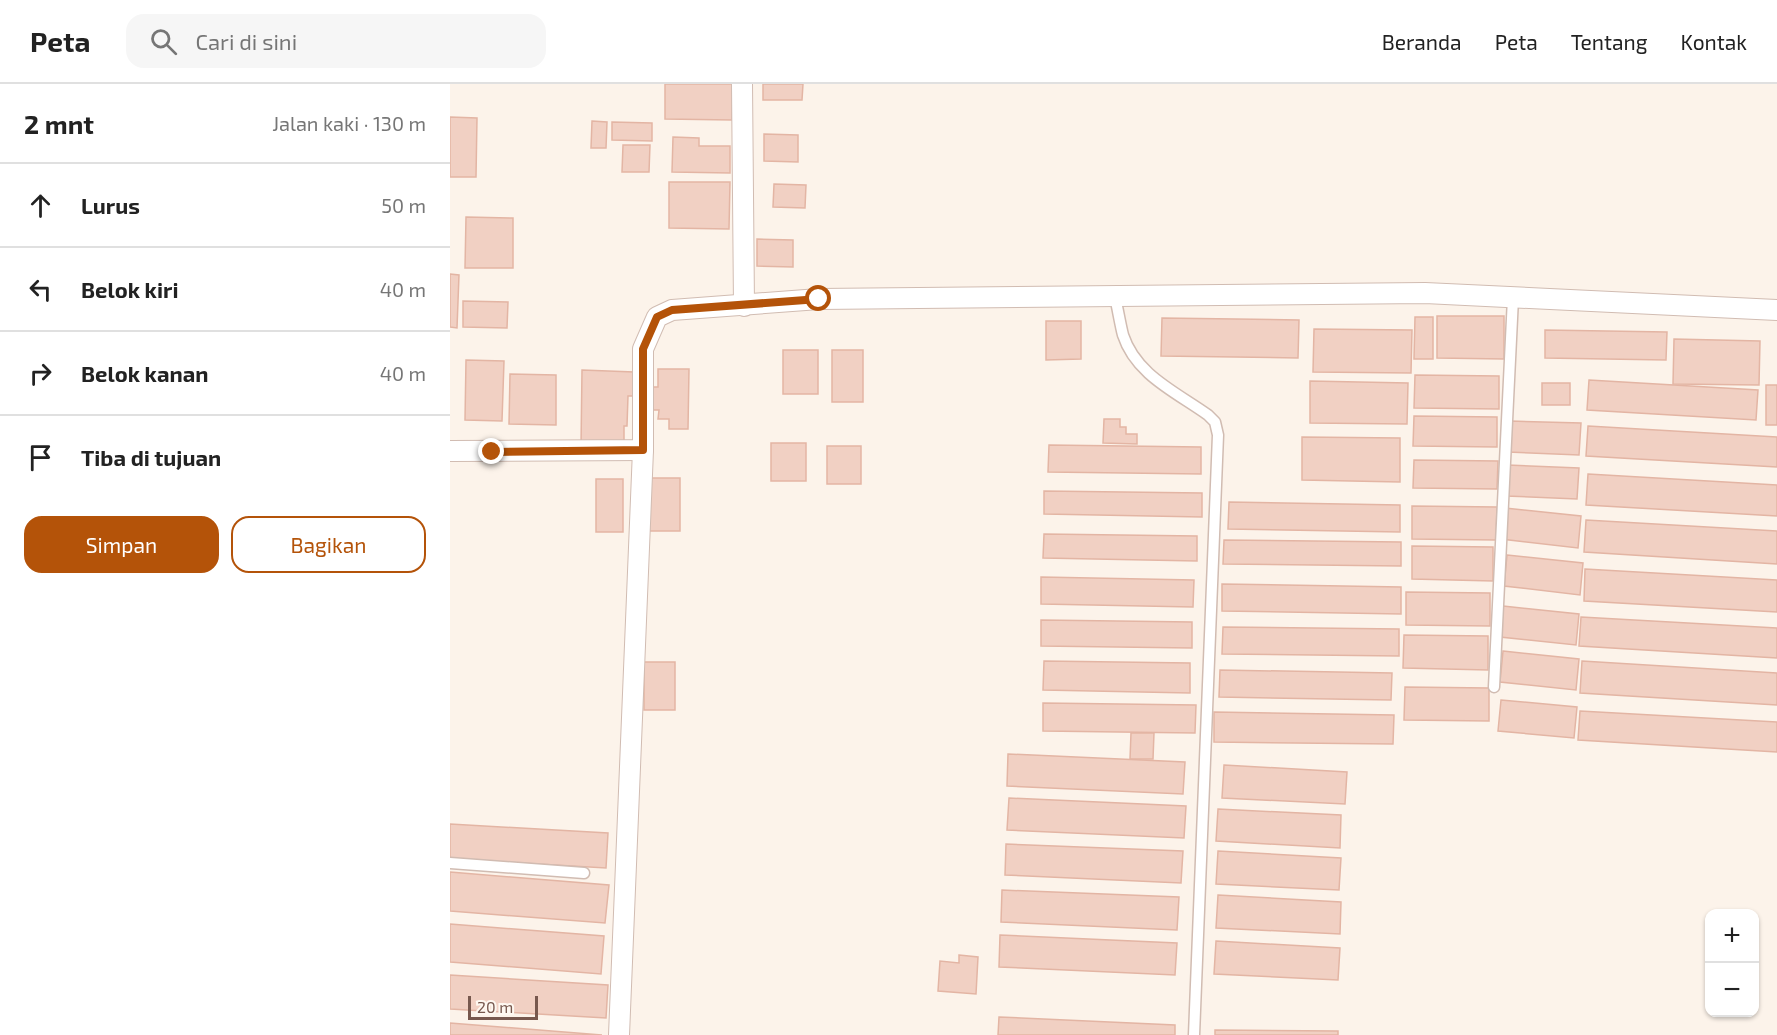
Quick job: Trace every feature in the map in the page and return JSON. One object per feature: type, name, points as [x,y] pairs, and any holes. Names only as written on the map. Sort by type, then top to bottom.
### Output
[{"type":"street","points":[[742,84],[744,306]]},
{"type":"street","points":[[619,1035],[643,450],[643,349],[657,317],[672,310],[819,299],[1425,293],[1777,310]]},
{"type":"street","points":[[450,451],[643,450]]},
{"type":"lane","points":[[1115,297],[1124,336],[1134,357],[1148,374],[1208,415],[1215,422],[1218,435],[1194,1035]]},
{"type":"lane","points":[[1494,687],[1513,298]]},
{"type":"lane","points":[[450,863],[585,873]]},
{"type":"building","points":[[665,84],[733,84],[732,120],[665,119]]},
{"type":"building","points":[[763,84],[803,84],[802,100],[763,100]]},
{"type":"building","points":[[450,117],[477,118],[476,177],[450,177]]},
{"type":"building","points":[[592,121],[607,122],[606,148],[591,148]]},
{"type":"building","points":[[612,122],[652,123],[652,141],[612,140]]},
{"type":"building","points":[[764,134],[798,135],[798,162],[764,161]]},
{"type":"building","points":[[673,137],[699,138],[699,146],[730,146],[730,173],[672,172]]},
{"type":"building","points":[[623,145],[650,145],[649,172],[622,172]]},
{"type":"building","points":[[669,182],[730,182],[729,229],[669,228]]},
{"type":"building","points":[[774,184],[806,185],[805,208],[773,207]]},
{"type":"building","points":[[466,217],[513,218],[513,268],[465,268]]},
{"type":"building","points":[[757,239],[793,240],[793,267],[757,266]]},
{"type":"building","points":[[450,274],[459,275],[457,328],[450,327]]},
{"type":"building","points":[[463,301],[508,302],[507,328],[463,327]]},
{"type":"building","points":[[1437,316],[1504,316],[1504,359],[1437,358]]},
{"type":"building","points":[[1415,317],[1433,317],[1433,359],[1414,359]]},
{"type":"building","points":[[1162,318],[1299,320],[1298,358],[1161,356]]},
{"type":"building","points":[[1046,321],[1081,321],[1081,359],[1046,360]]},
{"type":"building","points":[[1314,329],[1412,330],[1411,373],[1313,372]]},
{"type":"building","points":[[1545,330],[1667,332],[1666,360],[1545,358]]},
{"type":"building","points":[[1674,339],[1760,341],[1759,385],[1673,384]]},
{"type":"building","points":[[783,350],[818,350],[818,394],[783,394]]},
{"type":"building","points":[[832,350],[863,350],[863,402],[832,402]]},
{"type":"building","points":[[466,360],[504,361],[502,421],[465,420]]},
{"type":"building","points":[[658,369],[689,369],[688,429],[669,429],[669,419],[658,419],[659,410],[653,410],[653,387],[658,387]]},
{"type":"building","points":[[582,370],[634,372],[633,396],[628,396],[627,426],[624,426],[624,448],[581,447]]},
{"type":"building","points":[[510,374],[556,375],[556,425],[509,424]]},
{"type":"building","points":[[1415,375],[1499,376],[1499,409],[1414,408]]},
{"type":"building","points":[[1589,380],[1758,390],[1756,420],[1587,410]]},
{"type":"building","points":[[1310,381],[1408,383],[1407,424],[1310,423]]},
{"type":"building","points":[[1542,383],[1570,383],[1570,405],[1542,405]]},
{"type":"building","points":[[1766,385],[1777,385],[1777,425],[1766,425]]},
{"type":"building","points":[[1414,416],[1497,417],[1497,447],[1413,446]]},
{"type":"building","points":[[1104,419],[1120,419],[1120,427],[1126,427],[1126,434],[1137,434],[1137,444],[1103,443]]},
{"type":"building","points":[[1510,421],[1581,423],[1579,455],[1508,452]]},
{"type":"building","points":[[1588,426],[1777,437],[1777,467],[1586,456]]},
{"type":"building","points":[[1302,437],[1400,438],[1400,482],[1302,480]]},
{"type":"building","points":[[771,443],[806,443],[806,481],[771,481]]},
{"type":"building","points":[[1049,445],[1201,447],[1201,474],[1048,472]]},
{"type":"building","points":[[827,446],[861,446],[861,484],[827,484]]},
{"type":"building","points":[[1414,460],[1498,461],[1497,489],[1413,488]]},
{"type":"building","points":[[1507,465],[1579,468],[1577,499],[1506,496]]},
{"type":"building","points":[[1588,474],[1777,485],[1777,516],[1586,505]]},
{"type":"building","points":[[650,478],[680,478],[680,531],[649,531]]},
{"type":"building","points":[[596,479],[623,479],[623,532],[596,532]]},
{"type":"building","points":[[1044,491],[1202,493],[1202,517],[1044,514]]},
{"type":"building","points":[[1229,502],[1400,505],[1400,532],[1228,529]]},
{"type":"building","points":[[1412,506],[1497,507],[1496,540],[1412,539]]},
{"type":"building","points":[[1505,508],[1581,516],[1578,548],[1501,539]]},
{"type":"building","points":[[1586,520],[1777,531],[1777,564],[1584,552]]},
{"type":"building","points":[[1044,534],[1197,536],[1197,561],[1043,558]]},
{"type":"building","points":[[1224,540],[1401,542],[1401,566],[1223,564]]},
{"type":"building","points":[[1412,546],[1493,547],[1493,581],[1412,579]]},
{"type":"building","points":[[1507,555],[1583,563],[1580,595],[1504,586]]},
{"type":"building","points":[[1585,569],[1777,580],[1777,612],[1584,601]]},
{"type":"building","points":[[1041,577],[1194,580],[1193,607],[1041,604]]},
{"type":"building","points":[[1222,584],[1401,587],[1401,614],[1222,611]]},
{"type":"building","points":[[1406,592],[1490,593],[1490,626],[1406,625]]},
{"type":"building","points":[[1503,606],[1579,614],[1576,645],[1500,637]]},
{"type":"building","points":[[1581,617],[1777,628],[1777,658],[1579,646]]},
{"type":"building","points":[[1041,620],[1192,622],[1192,648],[1041,646]]},
{"type":"building","points":[[1223,627],[1399,629],[1399,656],[1222,654]]},
{"type":"building","points":[[1404,635],[1488,636],[1488,670],[1403,668]]},
{"type":"building","points":[[1503,651],[1579,659],[1576,690],[1500,682]]},
{"type":"building","points":[[1044,661],[1190,663],[1190,693],[1043,690]]},
{"type":"building","points":[[1582,661],[1777,673],[1777,705],[1580,693]]},
{"type":"building","points":[[644,662],[675,662],[675,710],[644,710]]},
{"type":"building","points":[[1220,670],[1392,673],[1391,700],[1219,697]]},
{"type":"building","points":[[1405,687],[1489,688],[1489,721],[1404,720]]},
{"type":"building","points":[[1501,700],[1577,707],[1574,738],[1498,731]]},
{"type":"building","points":[[1043,703],[1196,705],[1195,733],[1043,731]]},
{"type":"building","points":[[1580,711],[1777,722],[1777,752],[1578,740]]},
{"type":"building","points":[[1214,712],[1394,715],[1393,744],[1214,742]]},
{"type":"building","points":[[1131,733],[1154,733],[1153,759],[1130,759]]},
{"type":"building","points":[[1008,754],[1185,762],[1183,794],[1007,786]]},
{"type":"building","points":[[1224,765],[1347,772],[1345,804],[1222,798]]},
{"type":"building","points":[[1009,798],[1186,806],[1184,838],[1007,830]]},
{"type":"building","points":[[1218,809],[1341,815],[1340,848],[1216,841]]},
{"type":"building","points":[[450,824],[608,833],[606,868],[450,859]]},
{"type":"building","points":[[1006,844],[1183,851],[1181,883],[1005,875]]},
{"type":"building","points":[[1218,851],[1341,858],[1339,890],[1216,884]]},
{"type":"building","points":[[450,872],[609,885],[605,923],[450,911]]},
{"type":"building","points":[[1002,890],[1179,897],[1177,930],[1001,922]]},
{"type":"building","points":[[1218,895],[1341,902],[1340,934],[1216,928]]},
{"type":"building","points":[[450,924],[604,936],[601,974],[450,962]]},
{"type":"building","points":[[1000,935],[1177,943],[1175,975],[999,967]]},
{"type":"building","points":[[1216,941],[1340,948],[1338,980],[1214,974]]},
{"type":"building","points":[[959,955],[978,957],[976,994],[938,991],[940,961],[959,963]]},
{"type":"building","points":[[450,975],[608,985],[606,1018],[450,1009]]},
{"type":"building","points":[[999,1017],[1175,1025],[1175,1035],[998,1035]]},
{"type":"building","points":[[450,1023],[602,1035],[450,1035]]},
{"type":"building","points":[[1215,1030],[1338,1031],[1338,1035],[1215,1035]]},
{"type":"route","points":[[492,452],[643,450],[643,349],[657,317],[672,310],[819,299]]}]
